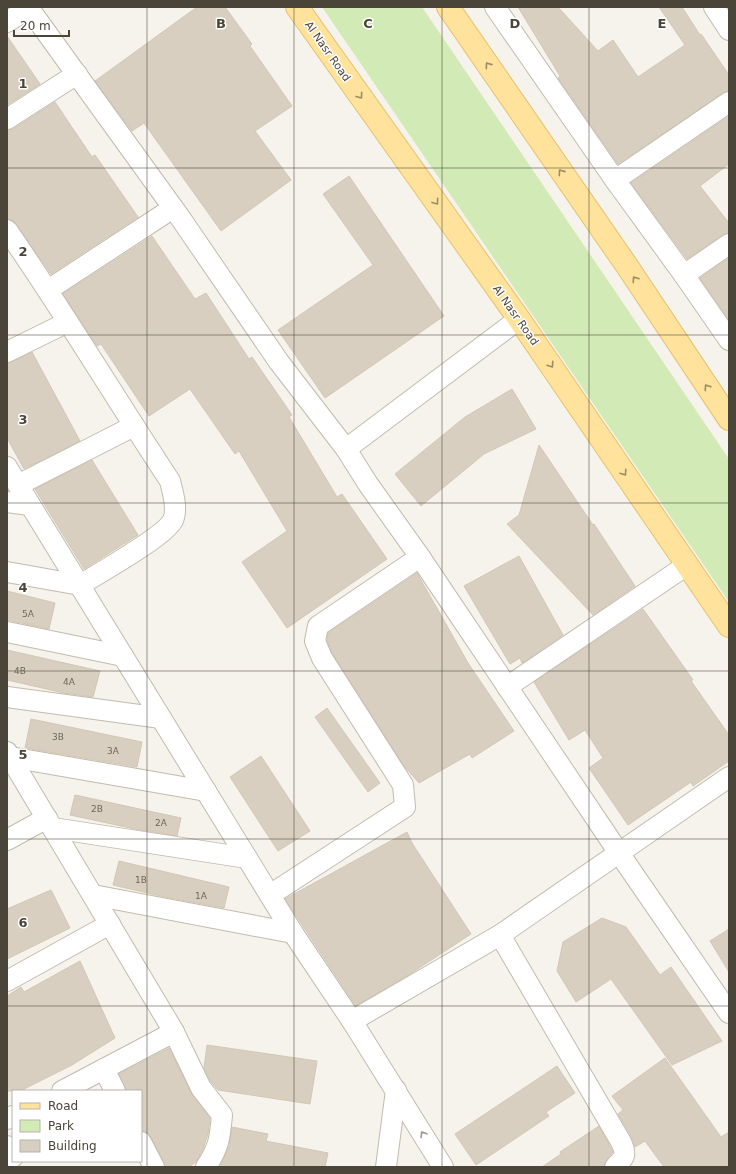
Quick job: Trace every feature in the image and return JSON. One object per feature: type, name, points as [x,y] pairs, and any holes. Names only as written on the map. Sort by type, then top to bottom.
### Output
[{"type":"main road","name":"Al Nasr Road","points":[[297,7],[519,319],[729,626]]},
{"type":"main road","points":[[448,7],[627,266],[729,419]]},
{"type":"street","points":[[7,22],[28,7],[77,74],[173,208],[279,362],[346,449],[368,484],[420,557],[619,853],[729,1013]]},
{"type":"street","points":[[495,7],[615,180],[729,340]]},
{"type":"street","points":[[714,7],[729,30]]},
{"type":"street","points":[[7,119],[77,74]]},
{"type":"street","points":[[615,180],[729,102]]},
{"type":"street","points":[[48,290],[173,208]]},
{"type":"street","points":[[7,230],[48,290],[170,481],[175,502],[173,521],[158,536],[80,585],[7,572]]},
{"type":"street","points":[[684,275],[729,244]]},
{"type":"street","points":[[346,449],[519,319]]},
{"type":"street","points":[[7,352],[68,322]]},
{"type":"street","points":[[18,485],[134,426]]},
{"type":"street","points":[[7,467],[293,932],[352,1021],[444,1167]]},
{"type":"street","points":[[7,502],[30,505]]},
{"type":"street","points":[[270,895],[405,807],[403,785],[322,658],[314,641],[318,626],[420,557]]},
{"type":"street","points":[[507,687],[687,565]]},
{"type":"street","points":[[7,632],[123,656]]},
{"type":"street","points":[[7,696],[161,718]]},
{"type":"street","points":[[9,754],[206,791]]},
{"type":"street","points":[[9,754],[174,1032],[201,1088],[222,1115],[220,1135],[216,1151],[206,1167]]},
{"type":"street","points":[[352,1021],[500,935],[729,776]]},
{"type":"street","points":[[7,840],[50,823],[247,858]]},
{"type":"street","points":[[93,895],[293,932]]},
{"type":"street","points":[[7,981],[110,924]]},
{"type":"street","points":[[500,935],[621,1142],[625,1154],[624,1158],[615,1167]]},
{"type":"street","points":[[64,1090],[174,1032]]},
{"type":"street","points":[[104,1070],[114,1090]]},
{"type":"street","points":[[386,1167],[396,1090]]},
{"type":"street","points":[[142,1144],[154,1167]]},
{"type":"street","points":[[7,1146],[12,1155]]},
{"type":"green space","points":[[322,7],[422,7],[729,459],[729,602]]},
{"type":"building","points":[[197,7],[225,7],[252,44],[250,46],[292,106],[255,131],[291,180],[221,231],[144,123],[132,131],[95,81]]},
{"type":"building","points":[[518,7],[558,7],[598,51],[613,40],[638,77],[685,45],[659,7],[682,7],[729,75],[729,91],[723,93],[618,164],[558,78],[560,76]]},
{"type":"building","points":[[7,36],[40,84],[7,105]]},
{"type":"building","points":[[55,102],[92,157],[95,155],[138,217],[51,274],[16,224],[12,220],[7,219],[7,130],[13,129]]},
{"type":"building","points":[[729,116],[729,164],[700,186],[729,223],[729,233],[722,235],[687,259],[631,183]]},
{"type":"building","points":[[349,176],[444,316],[325,398],[278,330],[373,265],[323,194]]},
{"type":"building","points":[[152,236],[195,299],[206,293],[249,359],[252,357],[292,415],[289,417],[337,497],[342,494],[387,559],[287,628],[242,562],[287,531],[239,451],[235,454],[190,389],[149,416],[101,344],[97,346],[63,294]]},
{"type":"building","points":[[729,258],[729,320],[700,278]]},
{"type":"building","points":[[32,352],[80,441],[24,469],[7,438],[7,363]]},
{"type":"building","points":[[512,389],[536,429],[484,454],[421,506],[395,474],[465,417]]},
{"type":"building","points":[[539,445],[635,586],[593,615],[507,524],[519,515]]},
{"type":"building","points":[[92,460],[138,535],[84,569],[35,489]]},
{"type":"building","points":[[519,556],[563,635],[522,663],[520,658],[510,664],[464,586]]},
{"type":"building","points":[[417,573],[468,663],[514,731],[472,758],[470,754],[419,783],[404,766],[332,653],[327,640],[328,633]]},
{"type":"building","points":[[7,591],[55,603],[49,629],[7,620]]},
{"type":"building","points":[[643,609],[693,680],[691,681],[729,735],[729,761],[693,786],[691,782],[628,825],[589,768],[603,758],[585,730],[569,740],[534,682]]},
{"type":"building","points":[[7,650],[100,671],[93,697],[64,693],[7,680]]},
{"type":"building","points":[[327,708],[380,783],[368,792],[315,717]]},
{"type":"building","points":[[31,719],[142,742],[137,767],[25,748]]},
{"type":"building","points":[[261,756],[310,831],[278,851],[230,777]]},
{"type":"building","points":[[75,795],[181,818],[177,836],[135,829],[70,815]]},
{"type":"building","points":[[407,832],[412,843],[471,934],[410,974],[356,1006],[285,899]]},
{"type":"building","points":[[119,861],[229,887],[224,908],[113,885]]},
{"type":"building","points":[[51,890],[70,928],[7,959],[7,909]]},
{"type":"building","points":[[602,918],[626,927],[660,975],[671,967],[722,1041],[672,1065],[611,979],[576,1002],[557,971],[563,942]]},
{"type":"building","points":[[729,929],[729,972],[710,941]]},
{"type":"building","points":[[80,961],[115,1038],[72,1065],[22,1090],[7,1091],[7,996],[21,987],[24,992]]},
{"type":"building","points":[[207,1045],[317,1061],[310,1104],[218,1090],[211,1082],[204,1068]]},
{"type":"building","points":[[169,1048],[191,1093],[210,1118],[208,1134],[203,1149],[196,1162],[189,1167],[165,1167],[164,1162],[151,1137],[142,1131],[142,1090],[126,1090],[119,1074]]},
{"type":"building","points":[[665,1058],[721,1137],[729,1132],[729,1167],[664,1167],[645,1141],[635,1147],[631,1136],[618,1114],[623,1110],[612,1096]]},
{"type":"building","points":[[557,1066],[575,1093],[546,1112],[549,1116],[476,1165],[455,1134]]},
{"type":"building","points":[[599,1126],[613,1152],[607,1159],[604,1167],[542,1167],[561,1154],[560,1152]]},
{"type":"building","points":[[232,1127],[268,1134],[266,1141],[328,1153],[325,1167],[220,1167],[229,1146]]}]
